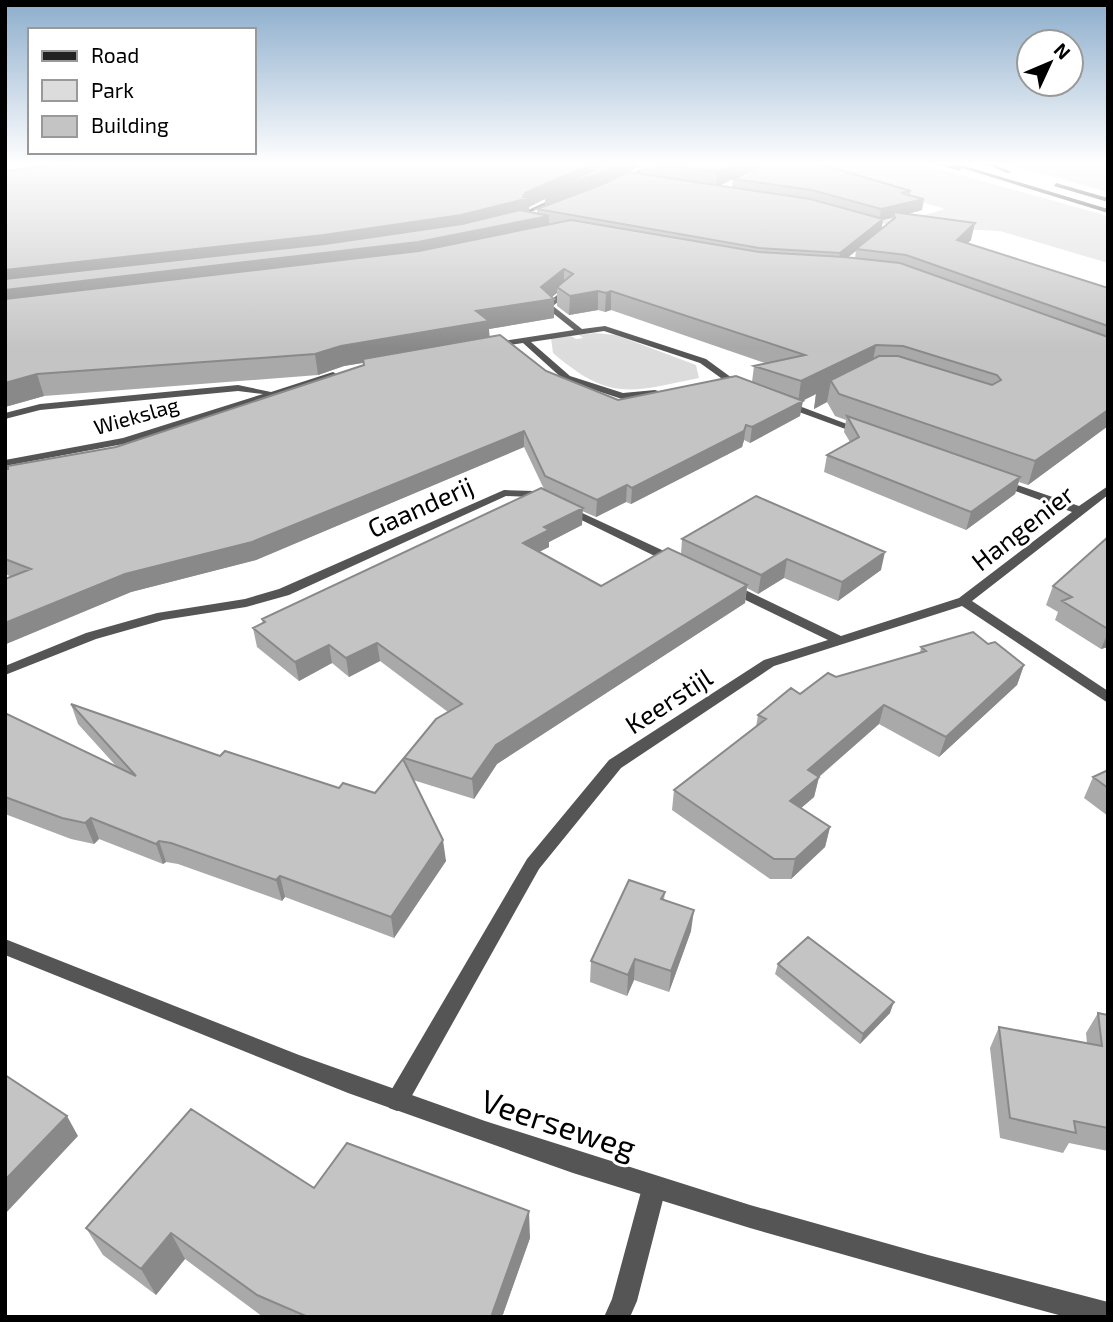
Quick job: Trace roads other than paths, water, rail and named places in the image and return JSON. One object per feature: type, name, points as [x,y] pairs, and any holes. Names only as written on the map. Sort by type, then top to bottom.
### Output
[{"type":"street","points":[[566,292],[548,306],[578,330]]},
{"type":"street","points":[[482,348],[578,330],[606,328],[703,360],[716,369],[717,380],[747,391]]},
{"type":"street","points":[[524,341],[567,378],[601,391],[622,396],[665,391]]},
{"type":"street","name":"Wiekslag","points":[[5,463],[125,441],[344,372]]},
{"type":"street","name":"Wiekslag","points":[[5,416],[40,407],[238,388],[274,393]]},
{"type":"street","points":[[768,398],[877,437]]},
{"type":"street","points":[[800,410],[812,403]]},
{"type":"street","points":[[992,479],[1081,511]]},
{"type":"street","name":"Hangenier","points":[[964,601],[1108,489]]},
{"type":"street","name":"Gaanderij","points":[[5,671],[91,636],[162,616],[246,603],[285,592],[504,493],[533,494],[681,564]]},
{"type":"street","points":[[718,582],[839,640]]},
{"type":"street","points":[[964,601],[1108,698]]},
{"type":"street","name":"Keerstijl","points":[[397,1101],[533,864],[615,764],[769,663],[964,601]]},
{"type":"street","name":"Veerseweg","points":[[5,947],[308,1069],[654,1188],[950,1275],[1108,1315]]},
{"type":"street","points":[[617,1317],[624,1301],[654,1188]]}]
